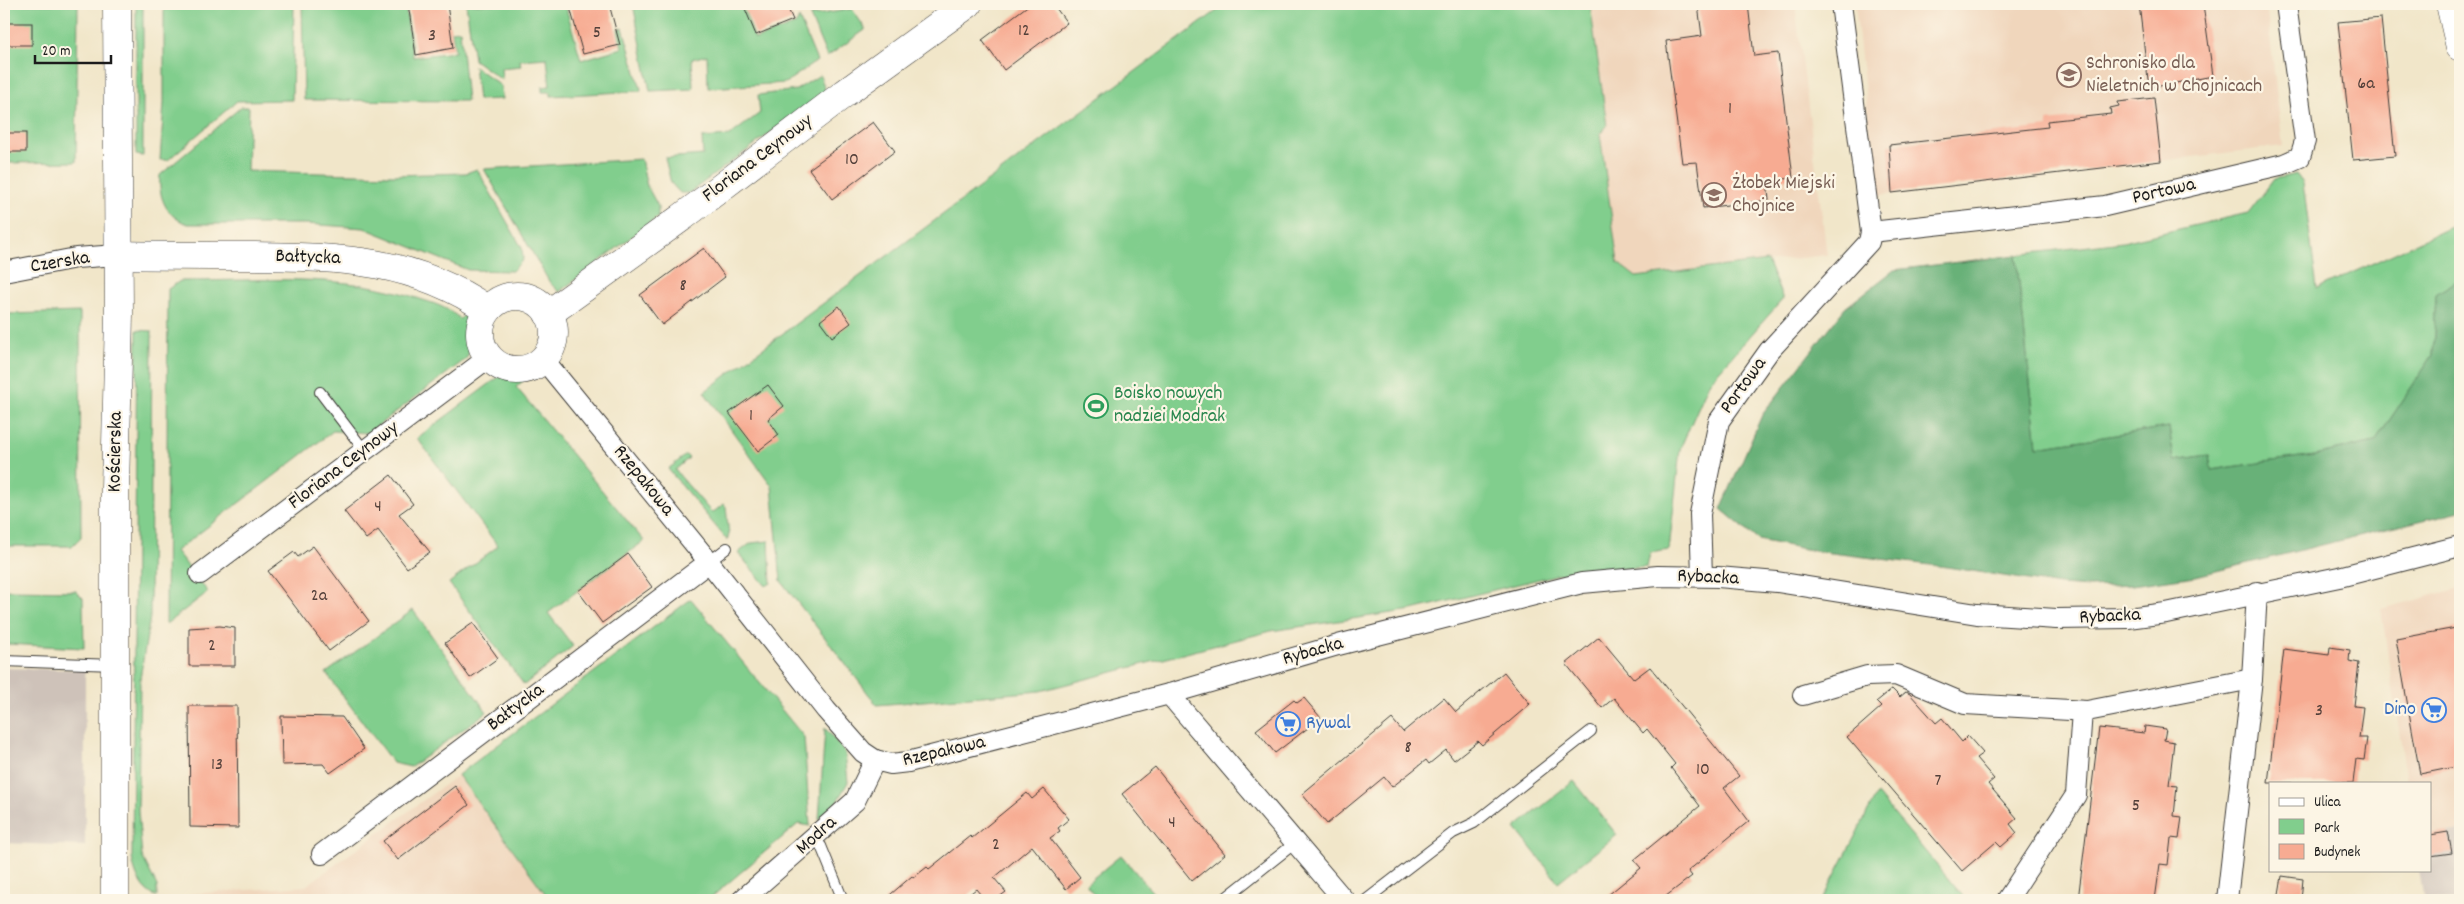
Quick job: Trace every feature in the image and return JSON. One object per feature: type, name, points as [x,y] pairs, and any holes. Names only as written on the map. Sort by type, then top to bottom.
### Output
[{"type":"street","name":"Kościerska","points":[[116,900],[114,664],[117,4]]},
{"type":"street","name":"Floriana Ceynowy","points":[[548,314],[681,218],[845,93],[968,4]]},
{"type":"street","points":[[1841,4],[1871,232]]},
{"type":"street","name":"Portowa","points":[[1702,576],[1700,514],[1719,422],[1743,385],[1769,351],[1869,242],[1871,232],[2105,206],[2284,164],[2300,157],[2304,142],[2286,4]]},
{"type":"street","points":[[2450,4],[2460,47]]},
{"type":"street","name":"Czerska","points":[[4,272],[76,258],[117,255]]},
{"type":"street","name":"Bałtycka","points":[[117,255],[318,257],[368,262],[398,268],[436,281],[468,296],[488,310]]},
{"type":"street","points":[[519,296],[541,305],[548,314],[553,325],[554,337],[551,349],[544,360],[528,369],[509,370],[498,366],[488,358],[479,334],[481,321],[496,302],[507,297],[519,296]]},
{"type":"street","name":"Floriana Ceynowy","points":[[200,574],[488,358]]},
{"type":"street","name":"Rzepakowa","points":[[544,360],[709,562],[826,710],[863,752],[875,760],[891,764],[908,762],[1169,694]]},
{"type":"street","name":"Rybacka","points":[[1169,694],[1338,645],[1582,583],[1658,576],[1702,576],[1777,582],[1977,614],[2056,619],[2137,617],[2166,613],[2257,592],[2339,577],[2460,546]]},
{"type":"street","name":"Bałtycka","points":[[322,854],[709,562]]},
{"type":"street","points":[[2227,900],[2252,679],[2257,592]]},
{"type":"street","points":[[1802,696],[1867,676],[1896,675],[1965,704],[2082,711],[2252,679]]},
{"type":"street","points":[[1169,694],[1343,900]]},
{"type":"street","points":[[2007,900],[2076,795],[2082,711]]},
{"type":"street","name":"Modra","points":[[742,900],[855,801],[875,760]]},
{"type":"lane","points":[[320,392],[364,450]]},
{"type":"lane","points":[[709,562],[727,548]]},
{"type":"lane","points":[[4,661],[114,664]]},
{"type":"lane","points":[[1366,900],[1453,833],[1474,823],[1590,731]]},
{"type":"lane","points":[[815,838],[821,846],[842,900]]},
{"type":"lane","points":[[1223,900],[1295,843]]},
{"type":"shaded area","name":"Żłobek Miejski Chojnice","points":[[1590,4],[1795,4],[1827,255],[1636,277],[1618,263],[1600,134],[1607,126]]},
{"type":"shaded area","name":"Schronisko dla Nieletnich w Chojnicach","points":[[1855,4],[2266,4],[2283,146],[1877,195]]},
{"type":"shaded area","points":[[4,314],[7,314],[6,644],[4,644]]},
{"type":"shaded area","points":[[2460,588],[2460,830],[2432,835],[2432,782],[2407,782],[2381,609]]},
{"type":"shaded area","points":[[4,668],[85,670],[85,846],[4,843]]},
{"type":"shaded area","points":[[458,775],[550,900],[189,900],[189,894],[306,886]]},
{"type":"shaded area","points":[[2460,830],[2460,900],[2424,900],[2419,872],[2432,872],[2432,835]]},
{"type":"green space","points":[[4,4],[78,4],[76,162],[4,163]]},
{"type":"green space","points":[[136,4],[143,4],[143,156],[136,155]]},
{"type":"green space","points":[[164,4],[294,4],[292,100],[237,101],[168,160],[160,160],[164,103]]},
{"type":"green space","points":[[302,4],[405,4],[413,57],[455,52],[452,31],[460,30],[467,101],[304,100]]},
{"type":"green space","points":[[466,4],[565,4],[581,60],[622,48],[618,29],[623,28],[641,89],[640,91],[551,96],[551,92],[542,92],[542,87],[550,86],[547,58],[520,60],[521,66],[501,68],[502,80],[474,60]]},
{"type":"green space","points":[[633,4],[742,4],[755,39],[796,24],[799,18],[817,61],[785,83],[708,88],[707,55],[692,59],[693,89],[650,91]]},
{"type":"green space","points":[[1226,4],[1590,4],[1607,126],[1600,134],[1618,263],[1636,277],[1767,261],[1783,299],[1710,381],[1680,449],[1669,550],[1650,553],[1647,567],[1560,574],[1412,610],[1271,631],[1040,691],[877,705],[781,581],[772,486],[704,392]]},
{"type":"green space","points":[[852,9],[865,30],[827,57],[810,16]]},
{"type":"green space","points":[[474,66],[501,86],[502,99],[478,100]]},
{"type":"green space","points":[[820,75],[826,92],[689,193],[680,193],[671,183],[665,158],[703,155],[702,138],[729,136],[760,113],[758,95],[796,90]]},
{"type":"green space","points":[[241,107],[249,107],[247,171],[392,175],[466,173],[477,169],[522,248],[523,260],[512,271],[468,270],[364,228],[306,224],[188,224],[180,221],[165,205],[160,191],[160,175]]},
{"type":"green space","points":[[641,159],[647,186],[658,206],[658,217],[559,292],[550,283],[484,169]]},
{"type":"green space","points":[[2296,174],[2303,183],[2317,289],[2460,223],[2460,279],[2436,294],[2433,355],[2375,442],[2314,455],[2211,470],[2209,455],[2174,460],[2169,427],[2037,447],[2016,255],[2123,242],[2248,213],[2274,179]]},
{"type":"green space","points":[[2016,255],[2037,447],[2169,427],[2174,460],[2209,455],[2211,470],[2314,455],[2375,442],[2433,355],[2436,294],[2460,279],[2460,511],[2196,576],[2132,585],[2090,587],[2060,585],[1947,567],[1815,551],[1758,540],[1721,509],[1762,415],[1845,308],[1894,270]]},
{"type":"green space","points":[[303,280],[364,285],[394,291],[433,303],[448,310],[460,319],[465,314],[472,331],[472,342],[466,359],[368,433],[333,431],[176,551],[208,592],[166,624],[168,289],[180,281]]},
{"type":"green space","points":[[80,312],[81,537],[72,546],[6,546],[7,314]]},
{"type":"green space","points":[[137,330],[152,331],[150,617],[140,679],[138,810],[142,856],[157,886],[157,897],[151,894],[139,881],[132,857]]},
{"type":"green space","points":[[512,367],[526,378],[516,387],[644,541],[548,613],[573,646],[524,685],[449,583],[498,546],[417,438]]},
{"type":"green space","points":[[686,455],[689,458],[675,470],[712,513],[724,504],[729,535],[727,540],[668,469]]},
{"type":"green space","points":[[769,541],[771,583],[766,586],[738,553],[751,543]]},
{"type":"green space","points":[[7,590],[76,591],[83,598],[84,648],[6,644]]},
{"type":"green space","points":[[691,599],[804,737],[810,826],[798,824],[708,900],[550,900],[458,775]]},
{"type":"green space","points":[[413,610],[487,712],[411,767],[393,763],[326,673]]},
{"type":"green space","points":[[825,728],[845,752],[848,782],[834,807],[819,819]]},
{"type":"green space","points":[[1574,781],[1617,835],[1558,882],[1515,828]]},
{"type":"green space","points":[[1877,794],[1966,900],[1822,900]]},
{"type":"green space","points":[[1121,855],[1159,900],[1098,900],[1086,884]]},
{"type":"building","points":[[408,4],[447,4],[453,48],[416,55]]},
{"type":"building","points":[[569,4],[609,4],[620,45],[583,54]]},
{"type":"building","points":[[743,4],[786,4],[793,20],[756,35]]},
{"type":"building","points":[[1030,4],[1053,4],[1067,23],[1004,70],[982,40]]},
{"type":"building","points":[[1748,4],[1754,56],[1778,53],[1793,178],[1767,181],[1769,200],[1703,208],[1697,162],[1682,163],[1666,41],[1702,36],[1698,5]]},
{"type":"building","points":[[2139,4],[2203,4],[2213,76],[2149,88]]},
{"type":"building","points":[[2381,18],[2395,156],[2353,160],[2338,22]]},
{"type":"building","points":[[4,23],[32,23],[32,45],[4,45]]},
{"type":"building","points":[[2154,98],[2161,161],[1892,193],[1889,145],[2048,127],[2047,121],[2111,114],[2110,108],[2119,106],[2118,102]]},
{"type":"building","points":[[873,122],[895,151],[832,199],[809,169]]},
{"type":"building","points":[[4,133],[26,133],[26,152],[4,152]]},
{"type":"building","points":[[704,248],[725,277],[662,325],[640,295]]},
{"type":"building","points":[[839,306],[851,323],[832,337],[820,321]]},
{"type":"building","points":[[768,385],[784,406],[768,419],[779,435],[758,451],[729,413]]},
{"type":"building","points":[[391,475],[413,504],[399,514],[430,552],[407,568],[378,530],[366,539],[344,511]]},
{"type":"building","points":[[313,546],[369,621],[329,651],[268,571],[294,552],[298,557]]},
{"type":"building","points":[[628,554],[652,587],[602,623],[578,591]]},
{"type":"building","points":[[473,623],[498,658],[470,678],[445,643]]},
{"type":"building","points":[[220,626],[235,628],[235,666],[189,666],[189,628]]},
{"type":"building","name":"Dino","points":[[2456,628],[2460,653],[2460,766],[2420,774],[2396,639]]},
{"type":"building","points":[[1599,637],[1634,679],[1650,667],[1739,776],[1724,788],[1749,821],[1688,871],[1692,876],[1661,900],[1602,900],[1641,868],[1634,860],[1700,806],[1671,768],[1675,764],[1647,729],[1643,733],[1614,698],[1602,708],[1566,664]]},
{"type":"building","points":[[2330,647],[2350,650],[2349,661],[2359,663],[2354,706],[2363,707],[2359,738],[2367,738],[2364,760],[2356,759],[2353,782],[2268,783],[2284,649],[2329,655]]},
{"type":"building","points":[[1504,672],[1530,704],[1482,745],[1478,741],[1454,760],[1446,750],[1429,764],[1426,760],[1392,787],[1384,777],[1327,824],[1302,794],[1392,719],[1403,732],[1444,698],[1456,712]]},
{"type":"building","points":[[1892,689],[1900,697],[1906,692],[1910,694],[1936,723],[1942,718],[1962,742],[1968,736],[1983,753],[1976,758],[1994,779],[1988,784],[2017,818],[2010,824],[2017,833],[2001,847],[1996,842],[1962,871],[1847,737],[1881,707],[1876,702]]},
{"type":"building","name":"Rywal","points":[[1304,698],[1321,718],[1275,753],[1256,730],[1294,700],[1297,703]]},
{"type":"building","points":[[189,706],[237,706],[238,828],[190,827]]},
{"type":"building","points":[[281,716],[342,717],[364,749],[330,773],[323,764],[282,765]]},
{"type":"building","points":[[2145,726],[2166,729],[2164,740],[2174,742],[2169,785],[2177,786],[2174,816],[2182,817],[2179,839],[2171,838],[2168,865],[2160,864],[2155,900],[2078,900],[2099,728],[2144,733]]},
{"type":"building","points":[[1155,767],[1225,854],[1192,881],[1122,794]]},
{"type":"building","points":[[455,786],[469,805],[398,860],[383,841]]},
{"type":"building","points":[[1044,789],[1069,819],[1058,828],[1060,831],[1050,838],[1080,877],[1066,889],[1032,846],[994,878],[1006,892],[995,900],[985,900],[976,889],[962,900],[884,900],[912,876],[913,878],[927,867],[929,869],[970,836],[972,838],[1027,793],[1032,799]]},
{"type":"building","points":[[2448,832],[2452,853],[2432,856],[2432,835]]},
{"type":"building","points":[[2282,876],[2303,879],[2301,900],[2278,900]]},
{"type":"place","name":"Schronisko dla Nieletnich w Chojnicach","points":[[2069,75]]},
{"type":"place","name":"Żłobek Miejski Chojnice","points":[[1714,195]]},
{"type":"place","name":"Boisko nowych nadziei Modrak","points":[[1096,406]]},
{"type":"place","name":"Dino","points":[[2434,710]]},
{"type":"place","name":"Rywal","points":[[1288,724]]}]
